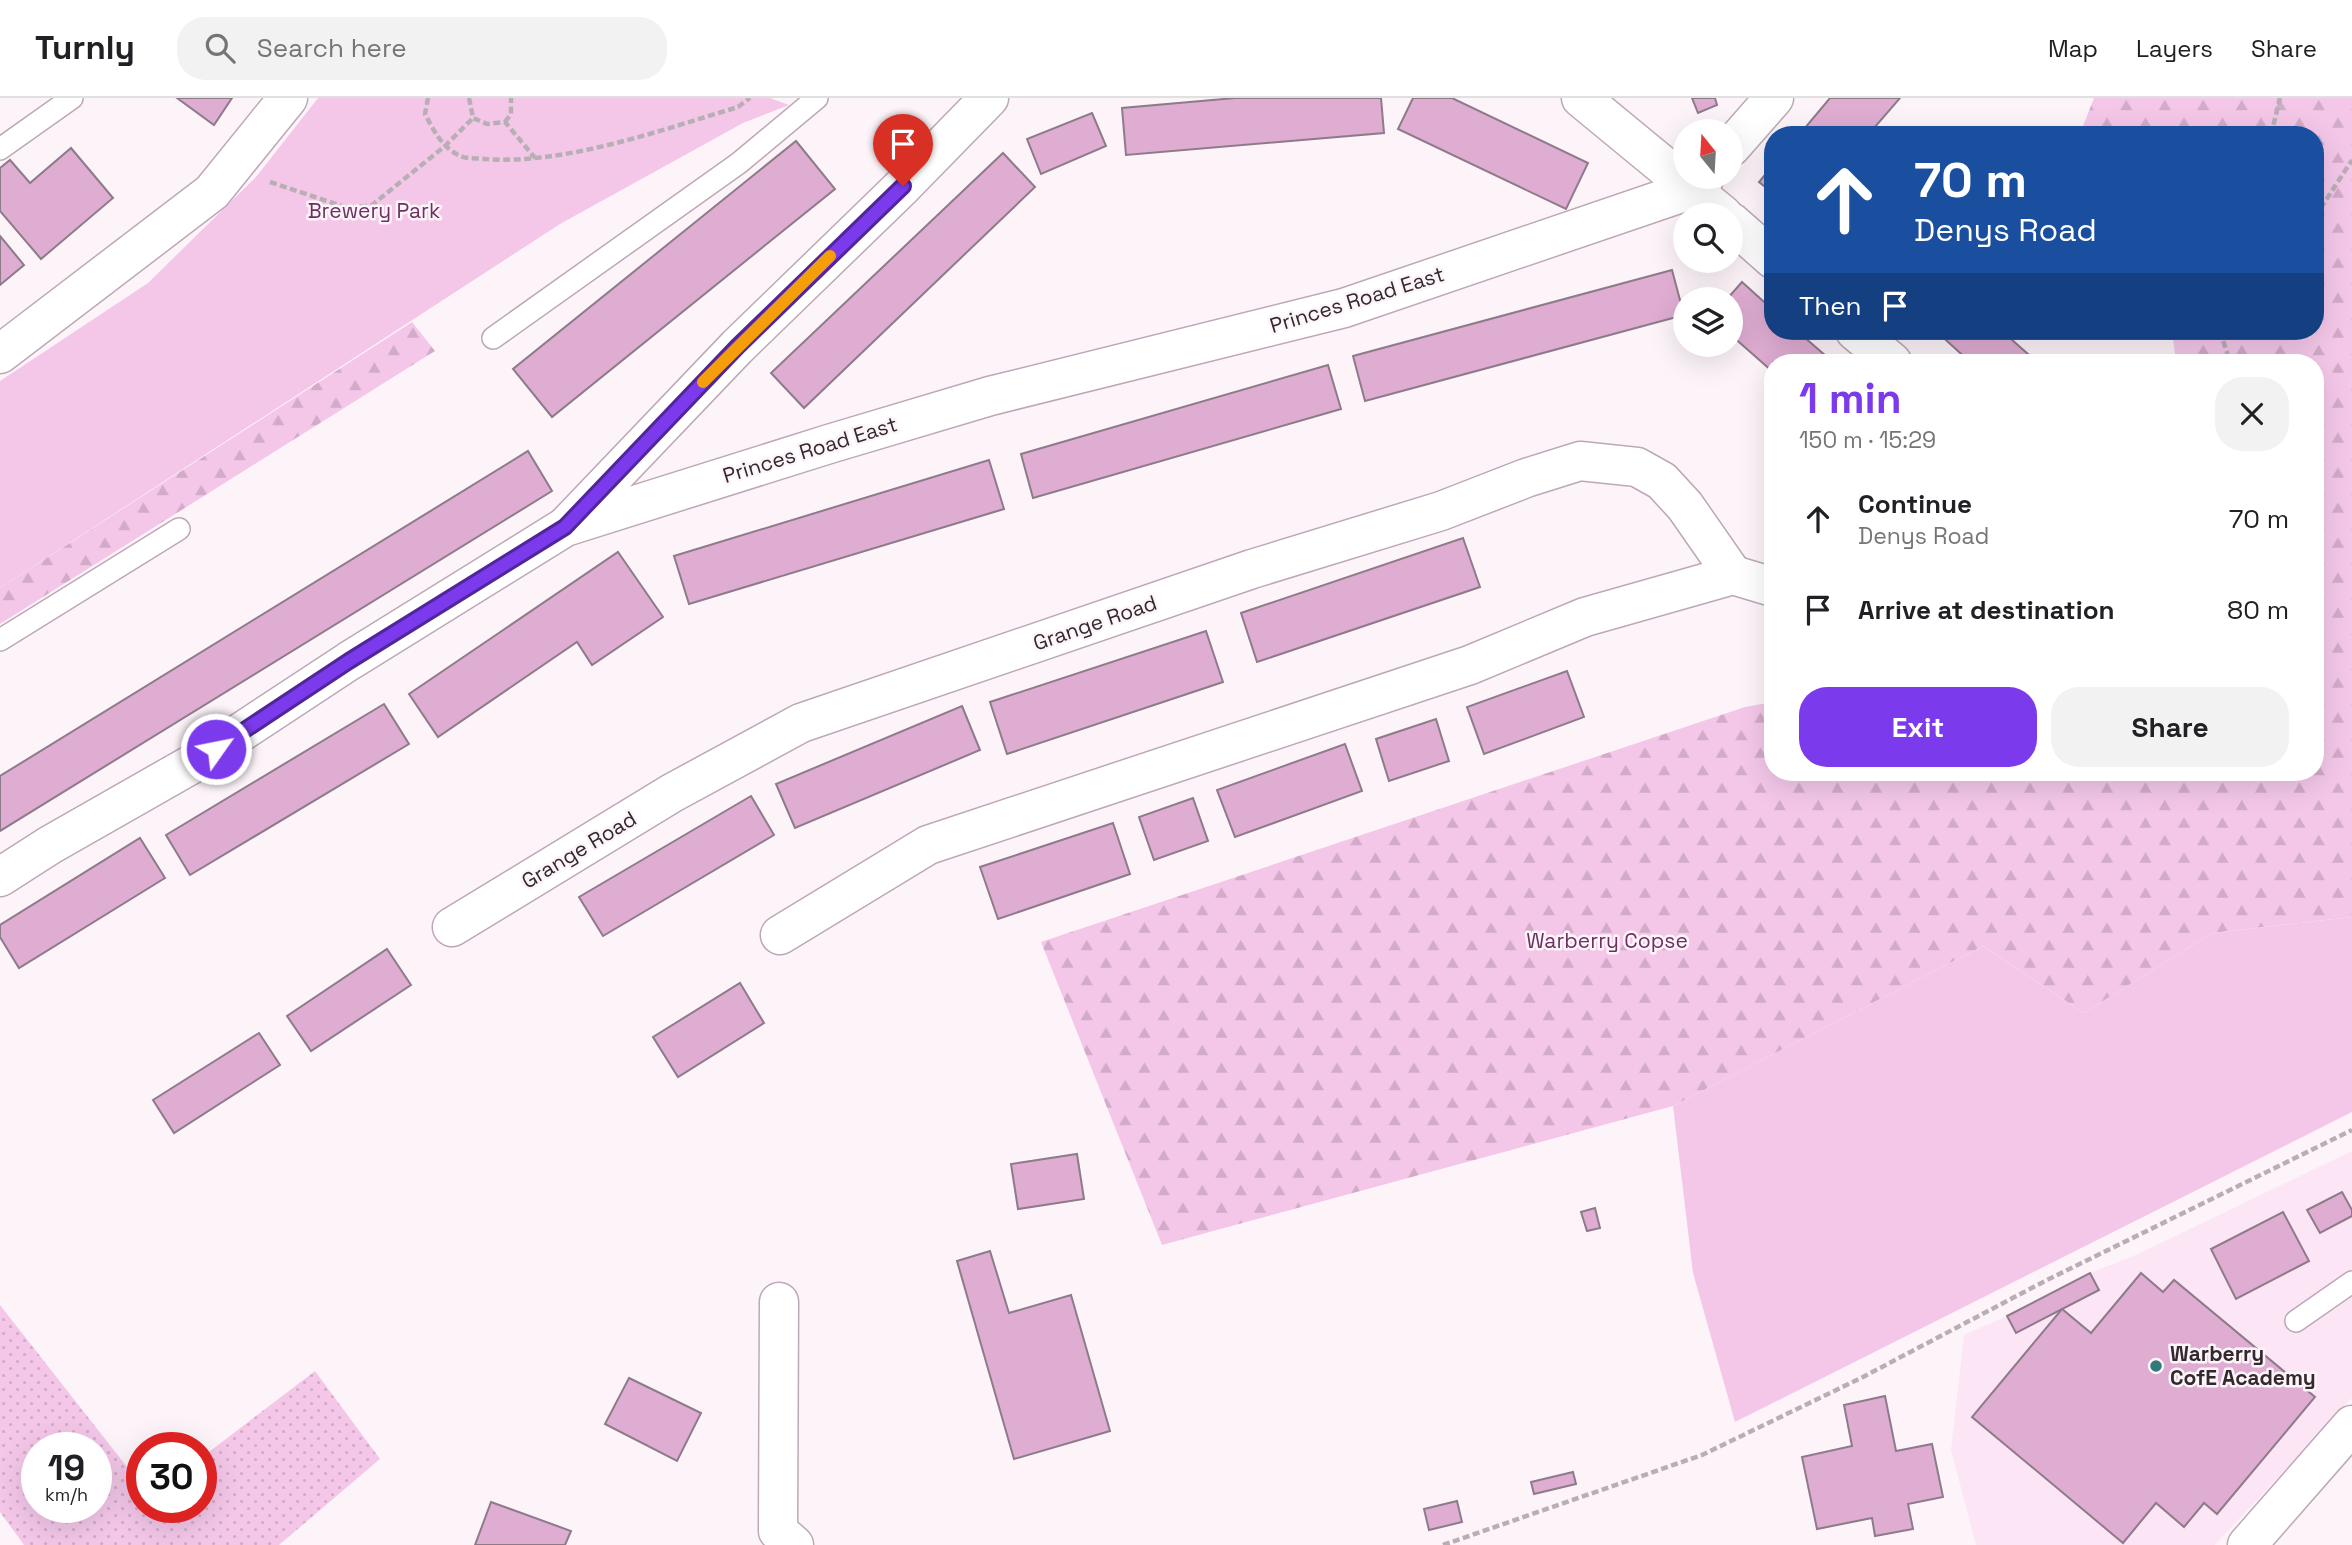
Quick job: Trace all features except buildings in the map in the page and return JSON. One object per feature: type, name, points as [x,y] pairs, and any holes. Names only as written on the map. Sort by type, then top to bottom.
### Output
[{"type":"street","points":[[0,354],[212,192],[288,98]]},
{"type":"street","points":[[565,527],[737,347],[903,186],[989,98]]},
{"type":"street","points":[[1581,98],[1673,164]]},
{"type":"street","points":[[1743,133],[1774,98]]},
{"type":"street","name":"Princes Road East","points":[[0,877],[50,845],[194,763],[349,661],[565,527],[990,396],[1344,308],[1682,189]]},
{"type":"street","points":[[1743,233],[1764,251]]},
{"type":"street","points":[[1866,340],[1883,354]]},
{"type":"street","name":"Grange Road","points":[[452,926],[672,793],[801,723],[1252,569],[1441,510],[1580,461],[1637,467],[1662,481],[1692,514],[1733,575]]},
{"type":"street","points":[[780,935],[928,845],[1470,665],[1586,617],[1733,575],[1764,584]]},
{"type":"street","points":[[779,1302],[778,1531],[794,1545]]},
{"type":"street","points":[[2247,1545],[2352,1425]]},
{"type":"lane","points":[[0,149],[72,98]]},
{"type":"lane","points":[[493,338],[739,163],[817,98]]},
{"type":"lane","points":[[0,640],[179,529]]},
{"type":"lane","points":[[2296,1321],[2352,1282]]},
{"type":"path","points":[[428,98],[425,114],[444,146],[463,157],[506,160],[535,159],[639,137],[737,107],[750,98]]},
{"type":"path","points":[[470,98],[473,118]]},
{"type":"path","points":[[473,118],[487,124],[505,122],[511,114],[511,98]]},
{"type":"path","points":[[2273,126],[2280,98]]},
{"type":"path","points":[[235,164],[256,177],[348,208],[372,205],[444,146],[473,118]]},
{"type":"path","points":[[505,122],[535,159]]},
{"type":"path","points":[[2324,203],[2352,160]]},
{"type":"path","points":[[1443,1545],[1702,1455],[1861,1378],[2045,1281],[2352,1130]]},
{"type":"shaded area","name":"Warberry CofE Academy","points":[[2352,1151],[2352,1398],[2215,1545],[1976,1545],[1951,1450],[1964,1335]]},
{"type":"green space","name":"Brewery Park","points":[[318,98],[770,98],[789,105],[743,123],[560,224],[0,588],[0,381],[148,283],[256,177]]},
{"type":"green space","name":"Warberry Copse","points":[[2094,98],[2352,98],[2352,917],[2212,933],[2084,1013],[1983,946],[1673,1106],[1162,1245],[1041,942],[1745,707],[1764,704],[1764,781],[2324,781],[2324,354],[2175,354],[2173,340],[2324,340],[2324,126],[2083,126]]},
{"type":"green space","points":[[412,322],[435,351],[0,624],[0,588]]},
{"type":"green space","points":[[2352,917],[2352,1112],[1735,1422],[1693,1273],[1673,1106],[1983,946],[2084,1013],[2212,933]]},
{"type":"green space","points":[[0,1305],[100,1432],[21,1432],[21,1523],[112,1523],[112,1448],[126,1466],[126,1523],[217,1523],[217,1446],[315,1371],[380,1459],[279,1545],[24,1545],[0,1512]]},
{"type":"slow traffic","points":[[703,382],[830,256]]},
{"type":"place","name":"Warberry CofE Academy","points":[[2156,1366]]},
{"type":"route","points":[[216,749],[349,661],[565,527],[737,347],[903,186]]}]
